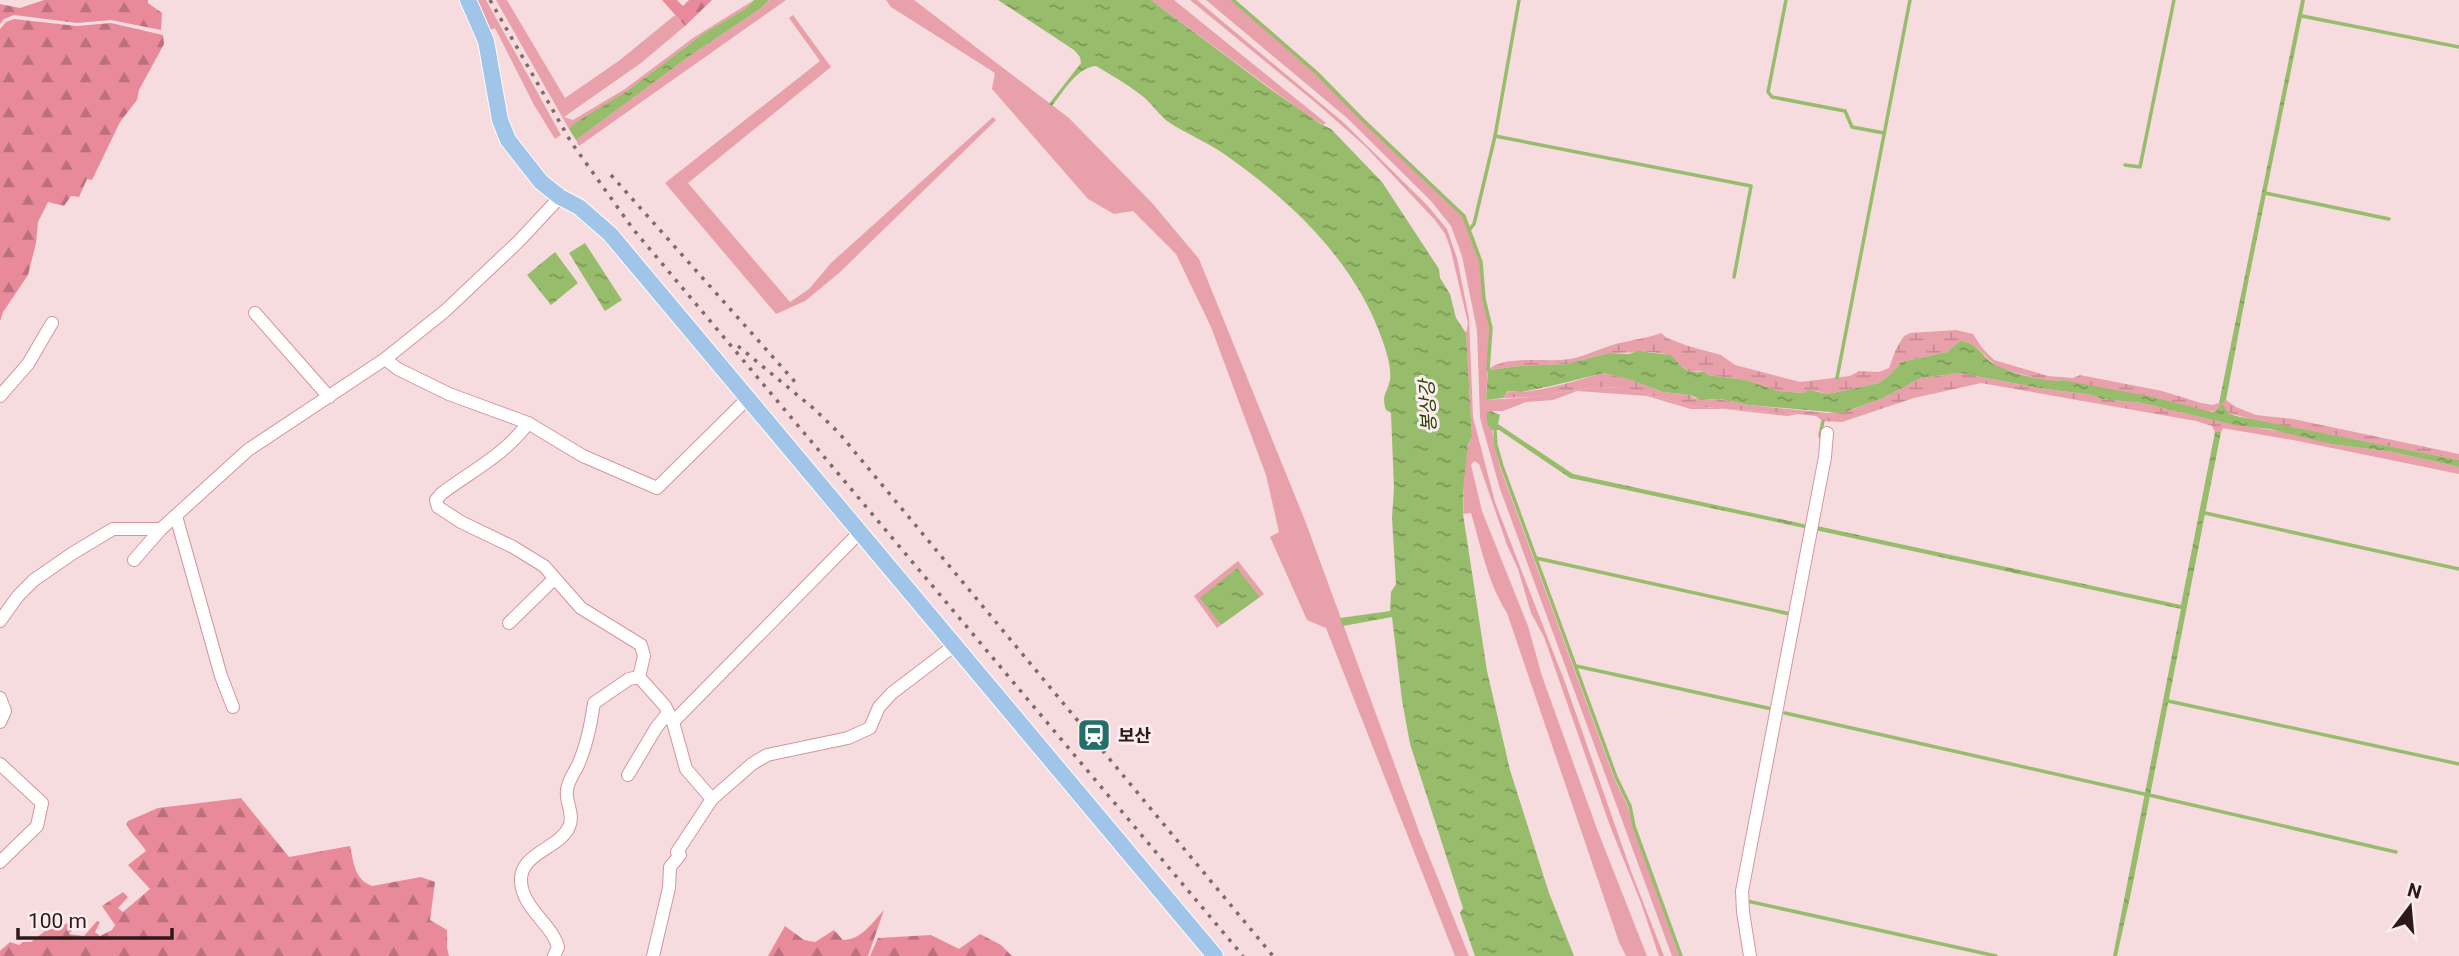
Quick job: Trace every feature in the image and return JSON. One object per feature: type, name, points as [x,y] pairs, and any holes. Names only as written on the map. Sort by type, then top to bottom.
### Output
[{"type":"main road","points":[[468,0],[486,41],[500,120],[508,140],[523,160],[541,182],[579,207],[610,234],[1215,956]]},
{"type":"street","points":[[134,560],[161,529],[248,450],[385,359],[454,302],[519,241],[560,197]]},
{"type":"street","points":[[255,313],[329,397]]},
{"type":"street","points":[[0,396],[28,364],[52,323]]},
{"type":"street","points":[[385,359],[398,369],[449,394],[528,423],[583,456],[657,488],[748,398]]},
{"type":"street","points":[[528,423],[516,439],[440,494],[436,500],[438,507],[461,522],[531,557],[544,566],[581,608],[641,645],[643,656],[639,677]]},
{"type":"street","points":[[1750,956],[1742,891],[1822,469],[1826,433]]},
{"type":"street","points":[[176,516],[221,676],[233,707]]},
{"type":"street","points":[[0,621],[18,596],[34,580],[113,530],[161,529]]},
{"type":"street","points":[[628,775],[656,728],[671,718],[860,532]]},
{"type":"street","points":[[509,623],[554,579]]},
{"type":"street","points":[[653,956],[670,867],[680,855],[677,852],[712,799],[752,764],[767,755],[848,738],[870,728],[879,707],[891,693],[955,645]]},
{"type":"street","points":[[639,677],[665,706],[685,769],[712,799]]},
{"type":"street","points":[[554,956],[558,947],[556,939],[535,915],[528,902],[521,882],[523,871],[530,860],[562,837],[569,826],[571,814],[567,787],[590,733],[594,703],[629,680],[639,677]]},
{"type":"street","points":[[0,698],[5,711],[0,722]]},
{"type":"street","points":[[0,764],[42,803],[37,826],[0,862]]},
{"type":"green space","points":[[44,0],[148,0],[148,3],[162,13],[161,30],[111,20],[77,23],[14,15],[0,24],[0,4],[20,8]]},
{"type":"green space","points":[[476,0],[486,0],[561,135],[555,139],[534,105],[495,28],[490,30]]},
{"type":"green space","points":[[496,0],[507,0],[565,98],[620,60],[675,15],[685,26],[641,63],[564,117],[573,120],[625,89],[693,38],[754,0],[745,9],[704,33],[627,91],[569,129]]},
{"type":"green space","points":[[662,0],[677,0],[683,6],[689,0],[712,0],[685,26]]},
{"type":"green space","points":[[769,0],[786,0],[579,146],[576,140]]},
{"type":"green space","points":[[886,0],[914,0],[1069,118],[1153,204],[1199,259],[1306,523],[1420,834],[1469,956],[1455,956],[1326,628],[1307,620],[1270,537],[1279,532],[1266,475],[1211,327],[1176,254],[1133,211],[1114,214],[1088,199],[992,89],[995,73],[891,7]]},
{"type":"green space","points":[[1151,0],[1174,0],[1326,123],[1323,125],[1304,113]]},
{"type":"green space","points":[[1190,0],[1197,0],[1343,122],[1427,205],[1447,229],[1457,258],[1469,318],[1473,417],[1495,502],[1566,685],[1631,871],[1664,956],[1659,956],[1544,637],[1531,613],[1518,569],[1479,464],[1474,461],[1471,465],[1482,511],[1528,626],[1542,676],[1597,829],[1647,956],[1626,956],[1619,942],[1507,613],[1490,577],[1471,513],[1463,514],[1466,455],[1472,437],[1466,333],[1468,323],[1445,234],[1365,146]]},
{"type":"green space","points":[[1206,0],[1232,0],[1316,73],[1463,216],[1479,253],[1483,299],[1490,328],[1486,400],[1532,397],[1596,387],[1626,388],[1690,406],[1798,414],[1787,416],[1724,409],[1691,409],[1647,396],[1577,391],[1553,400],[1526,402],[1503,411],[1491,411],[1500,467],[1614,778],[1628,807],[1679,956],[1672,956],[1500,489],[1480,418],[1477,330],[1462,256],[1451,226],[1431,201],[1347,118]]},
{"type":"green space","points":[[793,15],[831,67],[688,183],[790,302],[809,289],[831,263],[993,117],[996,120],[839,273],[805,301],[776,314],[665,183],[820,61],[789,18]]},
{"type":"green space","points":[[14,19],[77,26],[111,23],[163,35],[164,44],[139,90],[137,100],[120,122],[92,180],[87,179],[79,197],[71,196],[64,206],[48,202],[38,222],[28,275],[3,312],[0,321],[0,29],[6,22]]},
{"type":"green space","points":[[1956,330],[1973,334],[1994,360],[2048,376],[2073,378],[2080,375],[2162,391],[2213,405],[2226,400],[2256,415],[2293,419],[2459,454],[2459,460],[2255,420],[2217,410],[2198,410],[2062,380],[2049,382],[2000,368],[1977,348],[1960,341],[1947,352],[1901,362],[1879,383],[1828,394],[1817,391],[1778,391],[1746,380],[1708,375],[1704,371],[1690,372],[1665,354],[1651,352],[1609,353],[1567,364],[1488,370],[1512,361],[1576,358],[1612,345],[1661,333],[1688,346],[1721,355],[1735,365],[1800,382],[1850,376],[1859,371],[1879,372],[1889,368],[1904,336],[1910,333]]},
{"type":"green space","points":[[1604,373],[1663,392],[1690,395],[1694,398],[1828,413],[1851,410],[1883,398],[1921,378],[1960,373],[2093,395],[2102,399],[2142,403],[2226,423],[2221,432],[2215,432],[2212,426],[2196,421],[1981,383],[1914,398],[1842,422],[1823,421],[1816,416],[1798,414],[1690,406],[1626,388],[1596,387],[1532,397],[1503,398],[1509,391],[1542,389]]},
{"type":"green space","points":[[2226,423],[2298,434],[2331,444],[2393,452],[2459,467],[2459,474],[2222,428]]},
{"type":"green space","points":[[1238,561],[1264,594],[1260,597],[1237,568],[1201,598],[1221,625],[1217,628],[1194,596]]},
{"type":"green space","points":[[241,798],[289,857],[350,846],[358,875],[372,886],[421,877],[435,882],[430,920],[447,930],[449,956],[0,956],[0,951],[10,942],[19,945],[31,942],[45,931],[78,917],[83,923],[69,934],[84,936],[97,921],[100,922],[95,932],[100,936],[112,930],[115,925],[102,906],[123,892],[128,897],[118,908],[123,912],[150,889],[128,865],[146,851],[128,828],[128,821],[158,808]]},
{"type":"green space","points":[[884,910],[868,956],[768,956],[785,926],[804,940],[815,942],[834,930],[843,940],[866,930]]},
{"type":"green space","points":[[980,934],[1001,945],[1012,956],[870,956],[878,938],[931,935],[959,949]]},
{"type":"water","points":[[754,0],[769,0],[576,140],[569,129],[575,123],[627,91],[704,33],[745,9]]},
{"type":"water","name":"봉상강","points":[[998,0],[1151,0],[1273,91],[1331,129],[1382,182],[1439,269],[1440,278],[1450,294],[1456,318],[1466,333],[1472,437],[1468,445],[1463,514],[1487,671],[1510,770],[1549,893],[1574,956],[1475,956],[1460,913],[1463,908],[1410,744],[1392,617],[1343,626],[1340,618],[1390,611],[1391,592],[1396,584],[1391,413],[1386,410],[1384,401],[1390,370],[1382,339],[1356,284],[1319,236],[1275,193],[1220,151],[1167,121],[1125,83],[1096,66],[1089,67],[1077,75],[1052,106],[1049,104],[1081,63],[1080,57],[1074,50]]},
{"type":"water","points":[[2301,0],[2305,0],[2302,16],[2226,400],[2222,403],[2228,413],[2236,416],[2459,460],[2459,467],[2393,452],[2331,444],[2270,429],[2234,425],[2142,403],[2102,399],[2093,395],[1960,373],[1921,378],[1883,398],[1842,413],[1749,405],[1720,399],[1702,400],[1690,395],[1663,392],[1604,373],[1521,392],[1508,391],[1503,398],[1486,400],[1488,370],[1567,364],[1609,353],[1629,354],[1638,351],[1671,355],[1685,369],[1694,372],[1704,371],[1708,375],[1746,380],[1778,391],[1804,393],[1809,390],[1828,394],[1879,383],[1901,362],[1947,352],[1960,341],[1974,346],[1992,363],[2026,376],[2148,396],[2212,412],[2217,410],[2221,404],[2219,403]]},
{"type":"water","points":[[585,243],[622,300],[605,311],[569,253]]},
{"type":"water","points":[[555,252],[578,283],[551,305],[527,275]]},
{"type":"water","points":[[1491,411],[1500,415],[1498,424],[1573,474],[1808,525],[1809,529],[1570,478],[1499,430],[1492,430],[1487,418],[1487,413]]},
{"type":"water","points":[[2215,432],[2221,432],[2132,888],[2117,956],[2113,956],[2181,609],[1815,530],[1817,526],[2181,605]]},
{"type":"water","points":[[1237,568],[1260,597],[1221,625],[1200,598]]},
{"type":"waterway","points":[[1233,0],[1317,73],[1464,216],[1481,262],[1484,299],[1491,328],[1488,370]]},
{"type":"waterway","points":[[1470,229],[1474,224],[1495,136],[1519,0]]},
{"type":"waterway","points":[[1786,0],[1768,92],[1772,97],[1845,111],[1852,127],[1884,133]]},
{"type":"waterway","points":[[1837,378],[1910,0]]},
{"type":"waterway","points":[[2125,165],[2140,167],[2174,0]]},
{"type":"waterway","points":[[2302,16],[2459,47]]},
{"type":"waterway","points":[[1495,136],[1751,186],[1734,277]]},
{"type":"waterway","points":[[2265,193],[2389,219]]},
{"type":"waterway","points":[[1822,441],[1820,435],[1823,421]]},
{"type":"waterway","points":[[1495,431],[1502,466],[1616,777],[1630,806],[1634,826],[1681,956]]},
{"type":"waterway","points":[[2205,513],[2459,569]]},
{"type":"waterway","points":[[1536,558],[1790,614]]},
{"type":"waterway","points":[[1576,666],[1772,709]]},
{"type":"waterway","points":[[2168,701],[2459,764]]},
{"type":"waterway","points":[[1785,713],[2144,794]]},
{"type":"waterway","points":[[2149,795],[2396,852]]},
{"type":"waterway","points":[[1747,901],[1996,956]]},
{"type":"railway","points":[[490,0],[571,142],[633,229],[1243,956]]},
{"type":"railway","points":[[611,175],[796,383]]},
{"type":"railway","points":[[738,346],[839,433],[1273,956]]},
{"type":"place","name":"보산","points":[[1094,735]]}]
